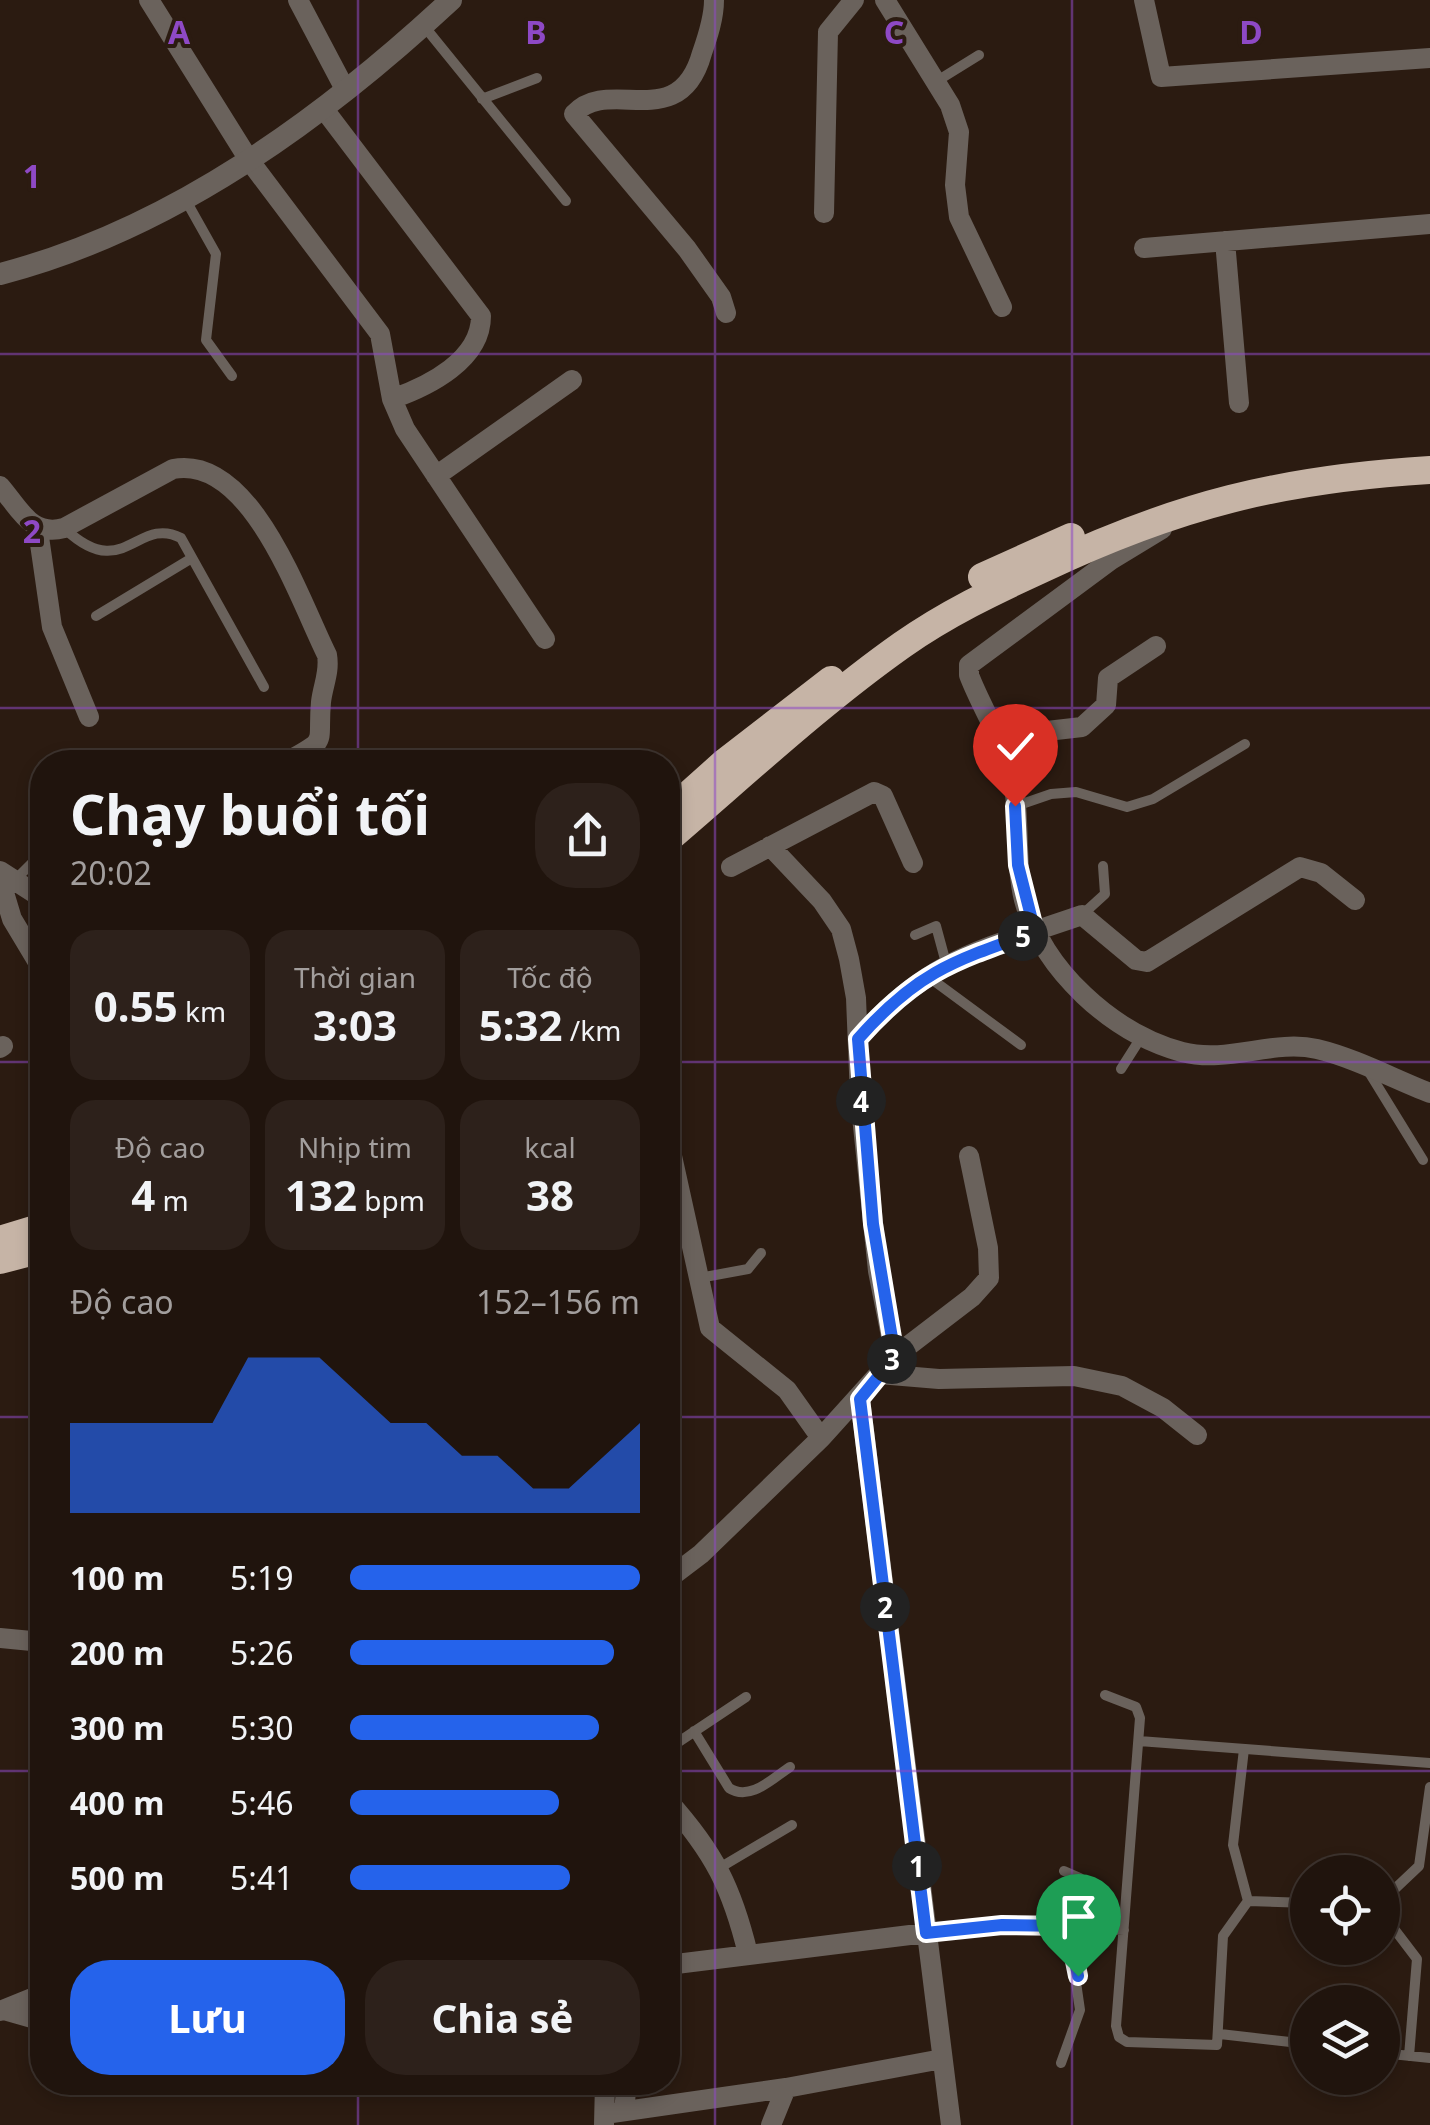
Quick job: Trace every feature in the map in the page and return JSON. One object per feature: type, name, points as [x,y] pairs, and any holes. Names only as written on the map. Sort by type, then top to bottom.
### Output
[{"type":"highway","points":[[680,802],[725,762],[902,626],[1031,552],[1226,480],[1305,466],[1430,452]]},
{"type":"highway","points":[[680,830],[901,646],[967,604],[1125,530],[1182,509],[1285,484],[1430,470]]},
{"type":"highway","points":[[0,1240],[30,1231]]},
{"type":"highway","points":[[0,1260],[30,1252]]},
{"type":"street","points":[[149,0],[250,160],[380,334],[392,399],[405,429],[545,640]]},
{"type":"street","points":[[298,0],[346,91]]},
{"type":"street","points":[[0,274],[43,262],[184,196],[250,160],[346,91],[451,0]]},
{"type":"street","points":[[714,0],[712,20],[691,82],[659,102],[597,102],[582,105],[574,114],[686,249],[721,297],[726,313]]},
{"type":"street","points":[[824,213],[828,32],[854,0]]},
{"type":"street","points":[[886,0],[937,81],[960,132],[955,185],[959,218],[1002,307]]},
{"type":"street","points":[[1144,0],[1161,77],[1430,58]]},
{"type":"street","points":[[322,108],[482,316],[474,348],[434,381],[392,399]]},
{"type":"street","points":[[1144,248],[1430,224]]},
{"type":"street","points":[[1225,241],[1239,403]]},
{"type":"street","points":[[436,476],[572,380]]},
{"type":"street","points":[[38,530],[64,528],[172,469],[188,466],[203,470],[245,500],[310,620],[329,668],[321,703],[323,734],[308,750]]},
{"type":"street","points":[[0,486],[38,530],[52,627],[89,717]]},
{"type":"street","points":[[1162,529],[1111,560],[969,665],[980,703],[1006,754],[1015,806],[1018,865],[1035,932],[1100,1012],[1142,1036],[1182,1052],[1227,1058],[1289,1048],[1316,1049],[1430,1093]]},
{"type":"street","points":[[1006,754],[1047,731],[1082,728],[1110,697],[1108,678],[1156,646]]},
{"type":"street","points":[[731,868],[874,792],[883,796],[912,862]]},
{"type":"street","points":[[770,846],[822,901],[841,929],[856,998],[874,1239],[895,1356]]},
{"type":"street","points":[[858,1039],[892,1000],[946,963],[1082,915],[1136,960],[1147,962],[1300,867],[1321,873],[1355,900]]},
{"type":"street","points":[[5,877],[30,891]]},
{"type":"street","points":[[5,877],[12,919],[30,949]]},
{"type":"street","points":[[680,1569],[701,1554],[860,1399],[895,1356],[972,1297],[989,1278],[988,1248],[969,1156]]},
{"type":"street","points":[[680,1194],[710,1328],[787,1390],[820,1438]]},
{"type":"street","points":[[879,1374],[939,1380],[1029,1374],[1074,1376],[1122,1386],[1164,1408],[1196,1435]]},
{"type":"street","points":[[860,1399],[951,2125]]},
{"type":"street","points":[[0,1638],[30,1640]]},
{"type":"street","points":[[680,1816],[721,1867],[735,1900],[748,1954]]},
{"type":"street","points":[[680,1963],[926,1933]]},
{"type":"street","points":[[3,2011],[30,1999]]},
{"type":"street","points":[[3,2011],[30,2018]]},
{"type":"street","points":[[611,2116],[942,2058]]},
{"type":"street","points":[[771,2125],[786,2088]]},
{"type":"lane","points":[[424,26],[566,201]]},
{"type":"lane","points":[[937,81],[978,56]]},
{"type":"lane","points":[[482,99],[536,78]]},
{"type":"lane","points":[[184,196],[216,254],[206,340],[232,376]]},
{"type":"lane","points":[[64,528],[85,548],[104,554],[173,534],[182,538],[264,687]]},
{"type":"lane","points":[[96,616],[192,558]]},
{"type":"lane","points":[[1015,806],[1052,794],[1076,792],[1127,807],[1153,800],[1245,744]]},
{"type":"lane","points":[[5,877],[30,861]]},
{"type":"lane","points":[[1082,915],[1105,894],[1103,866]]},
{"type":"lane","points":[[915,936],[936,926],[946,963]]},
{"type":"lane","points":[[925,975],[1021,1044]]},
{"type":"lane","points":[[1121,1068],[1142,1036]]},
{"type":"lane","points":[[1367,1068],[1423,1160]]},
{"type":"lane","points":[[698,1278],[748,1270],[761,1253]]},
{"type":"lane","points":[[1105,1695],[1136,1707],[1140,1718],[1118,2037],[1128,2042],[1216,2045],[1220,2034],[1223,1936],[1248,1901]]},
{"type":"lane","points":[[680,1740],[746,1697]]},
{"type":"lane","points":[[694,1731],[729,1788],[738,1794],[749,1793],[790,1767]]},
{"type":"lane","points":[[1138,1741],[1430,1763]]},
{"type":"lane","points":[[1244,1749],[1233,1845],[1248,1901]]},
{"type":"lane","points":[[1400,1884],[1419,1866],[1430,1788]]},
{"type":"lane","points":[[721,1867],[792,1825]]},
{"type":"lane","points":[[1062,2063],[1080,2010],[1068,1926],[1082,1885],[1080,1878],[1064,1871]]},
{"type":"lane","points":[[1248,1901],[1290,1903]]},
{"type":"lane","points":[[926,1933],[1002,1925],[1124,1930]]},
{"type":"lane","points":[[1400,1937],[1416,1959],[1409,2056]]},
{"type":"lane","points":[[1220,2034],[1290,2042]]},
{"type":"lane","points":[[1400,2055],[1430,2058]]},
{"type":"route","points":[[1015,806],[1018,865],[1035,932],[946,963],[925,975],[892,1000],[858,1039],[860,1097],[878,1270],[895,1356],[860,1399],[926,1933],[1002,1925],[1068,1926],[1078,1976]]}]
